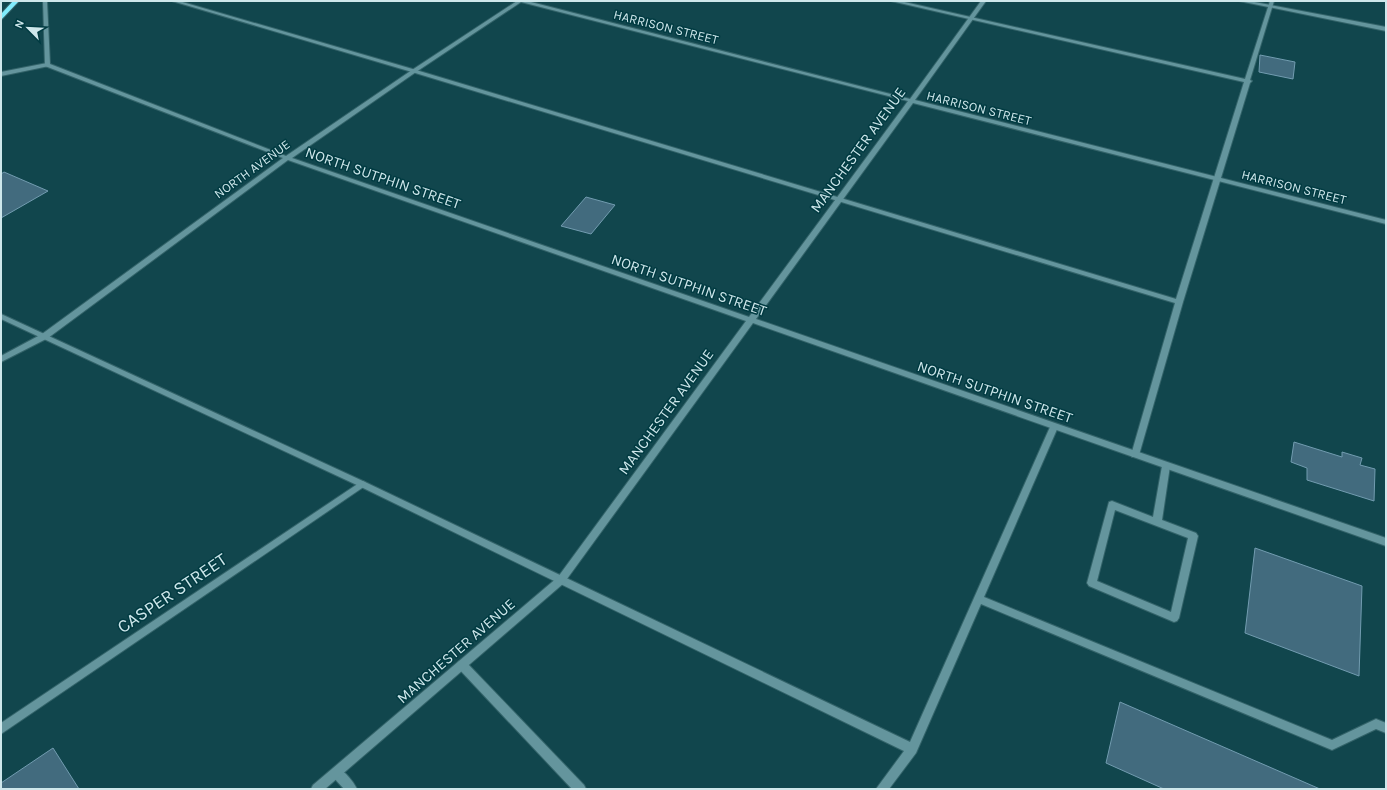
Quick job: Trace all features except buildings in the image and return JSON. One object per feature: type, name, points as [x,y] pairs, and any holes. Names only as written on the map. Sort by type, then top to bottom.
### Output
[{"type":"main road","points":[[1,18],[16,1]]},
{"type":"street","points":[[1,74],[47,65],[45,1]]},
{"type":"street","points":[[174,1],[414,71],[1179,302]]},
{"type":"street","name":"NORTH AVENUE","points":[[1,359],[45,336],[287,158],[414,71],[521,1]]},
{"type":"street","name":"HARRISON STREET","points":[[521,1],[1386,222]]},
{"type":"street","points":[[893,1],[1249,81]]},
{"type":"street","name":"MANCHESTER AVENUE","points":[[318,789],[561,580],[984,1]]},
{"type":"street","points":[[1241,1],[1271,4],[1386,29]]},
{"type":"street","points":[[1135,455],[1179,302],[1249,81],[1271,4]]},
{"type":"street","name":"NORTH SUTPHIN STREET","points":[[47,65],[287,158],[1386,542]]},
{"type":"street","points":[[1,316],[362,484],[912,749]]},
{"type":"street","points":[[882,789],[912,749],[1054,427]]},
{"type":"street","points":[[1157,523],[1166,466]]},
{"type":"street","name":"CASPER STREET","points":[[1,729],[362,484]]},
{"type":"street","points":[[1112,505],[1157,523],[1193,536],[1174,618],[1092,584],[1112,505]]},
{"type":"street","points":[[978,599],[1332,746],[1376,724],[1386,728]]},
{"type":"street","points":[[462,665],[580,789]]},
{"type":"street","points":[[337,773],[351,789]]}]
